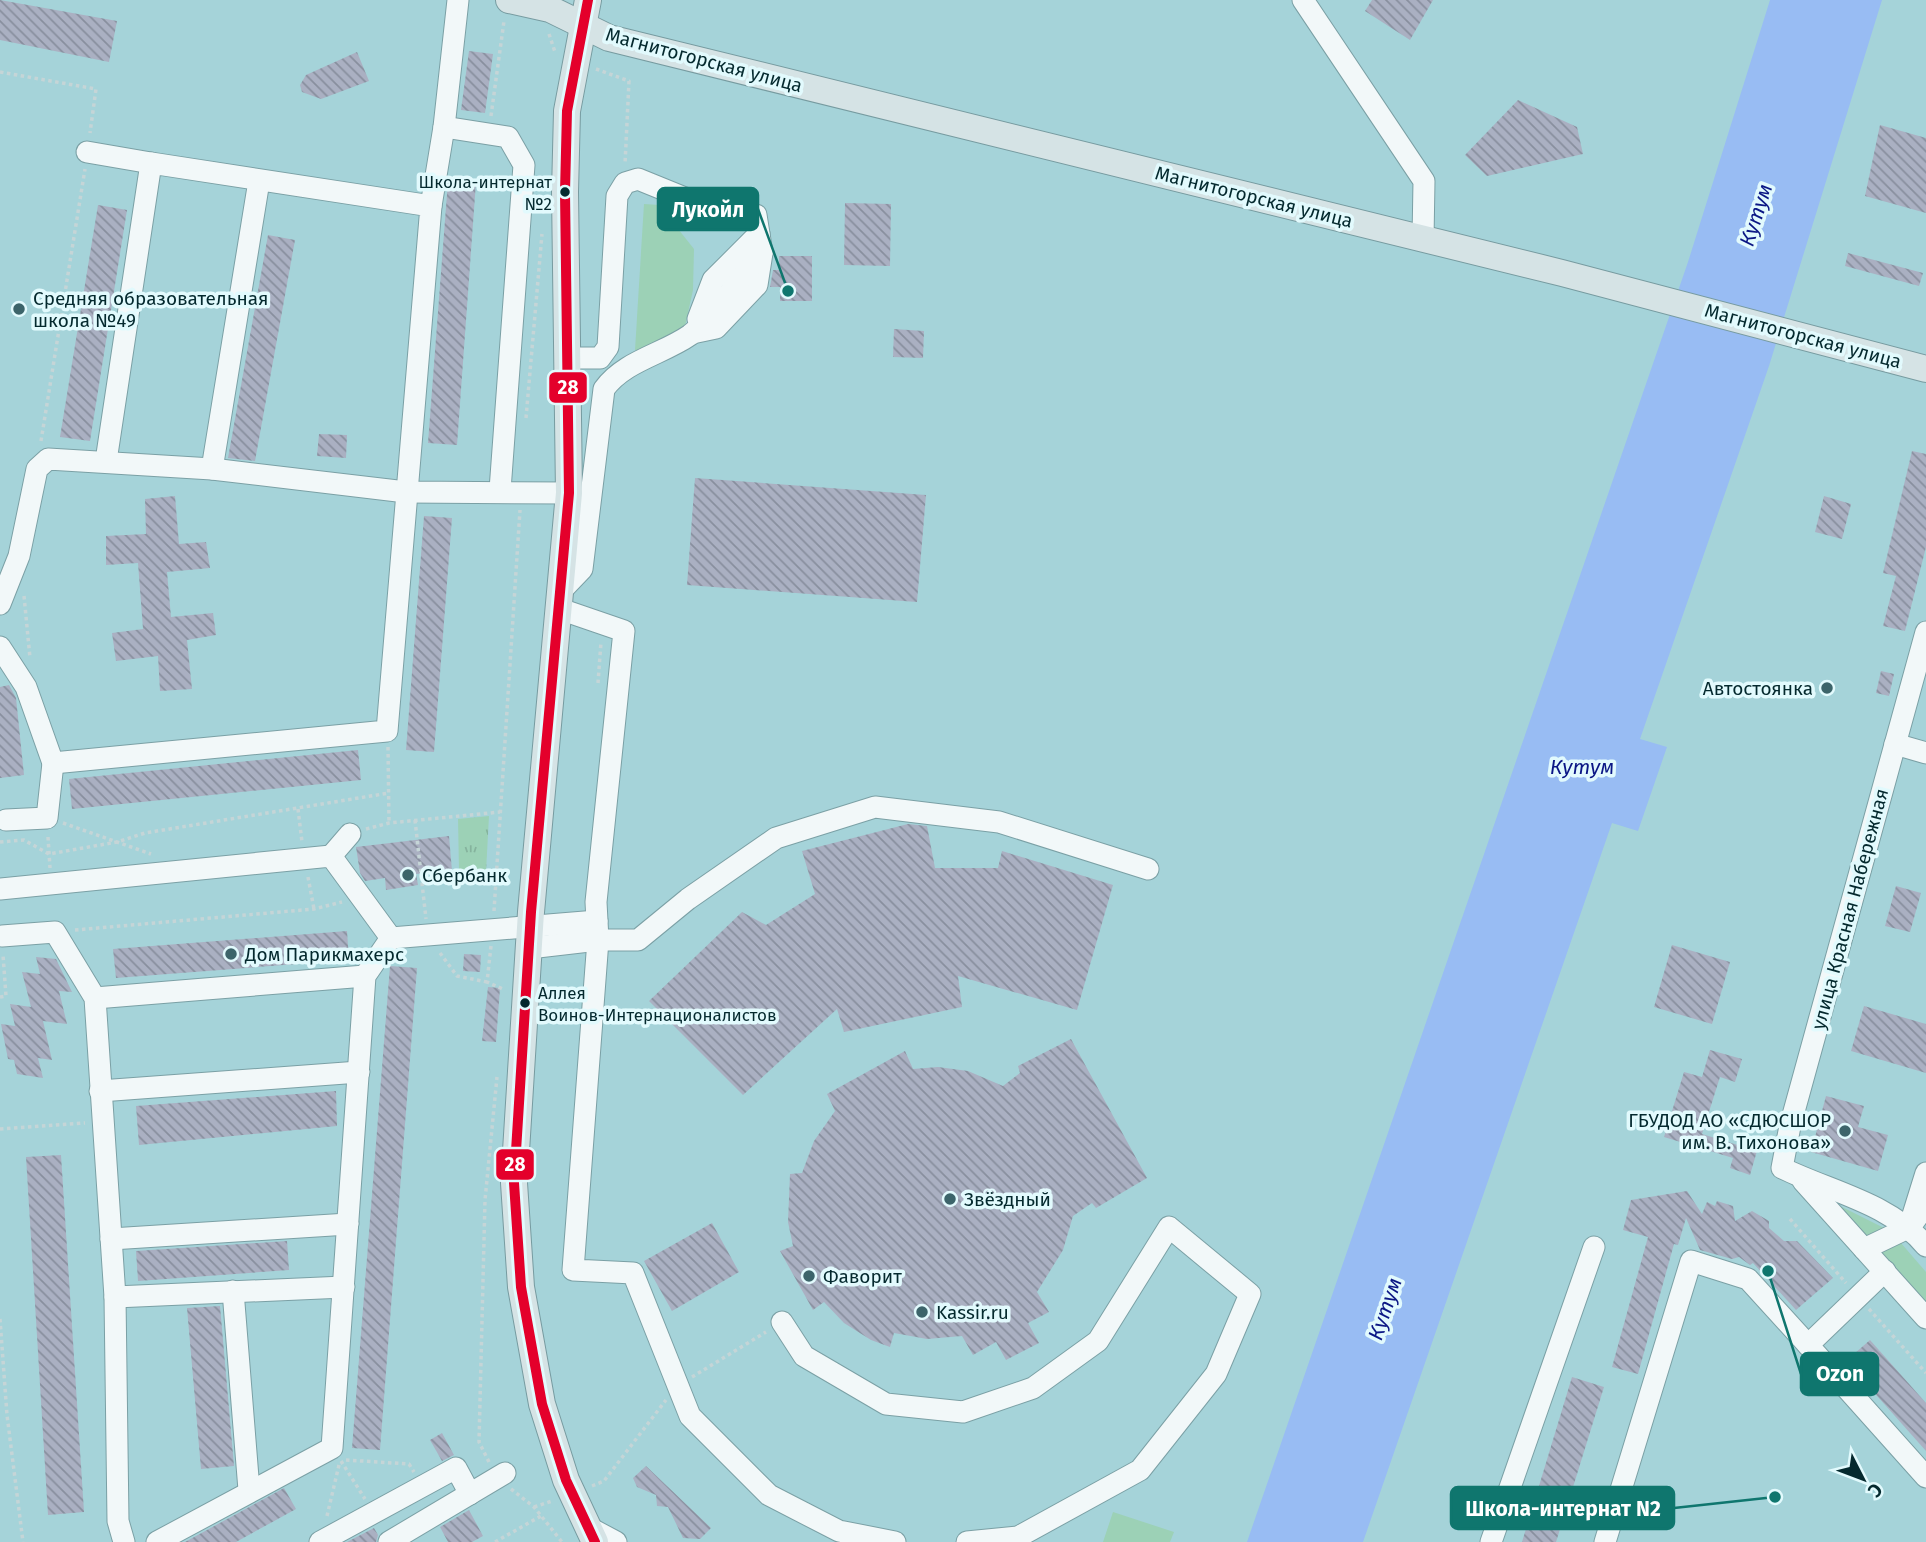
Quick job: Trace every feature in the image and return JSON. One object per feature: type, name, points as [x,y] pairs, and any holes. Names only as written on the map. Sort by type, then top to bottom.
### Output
[{"type":"main road","name":"Магнитогорская улица","points":[[509,13],[550,9],[585,12],[609,38],[1562,273],[1926,369]]},
{"type":"main road","points":[[585,12],[567,111],[566,358],[569,493],[530,937],[514,1170],[516,1241],[542,1405],[554,1449],[591,1534]]},
{"type":"street","points":[[53,763],[387,731],[430,206],[444,127],[458,0]]},
{"type":"street","points":[[1303,0],[1424,181],[1423,239]]},
{"type":"street","points":[[444,127],[508,137],[524,165],[511,492]]},
{"type":"street","points":[[87,152],[430,206]]},
{"type":"street","points":[[106,461],[151,163]]},
{"type":"street","points":[[566,358],[600,358],[608,348],[617,196],[625,183],[638,179],[697,203],[756,215],[760,243],[757,285],[716,328],[692,334],[627,369],[612,379],[604,389],[582,569],[558,601],[624,631],[596,902],[598,930],[573,1270],[633,1273],[690,1416],[769,1495],[836,1536],[895,1542]]},
{"type":"street","points":[[212,470],[259,181]]},
{"type":"street","points":[[692,334],[713,279],[760,243]]},
{"type":"street","points":[[0,604],[19,556],[37,469],[48,459],[212,470],[406,492],[569,493]]},
{"type":"street","name":"улица Красная Набережная","points":[[1800,1176],[1783,1168],[1790,1126],[1926,632]]},
{"type":"street","points":[[0,647],[26,687],[53,763],[47,818],[6,820]]},
{"type":"street","points":[[1895,744],[1926,753]]},
{"type":"street","points":[[391,938],[492,930],[530,937],[598,930],[638,940],[688,899],[776,838],[875,807],[999,822],[1148,869]]},
{"type":"street","points":[[0,889],[331,856],[350,834]]},
{"type":"street","points":[[331,856],[391,938]]},
{"type":"street","points":[[2,936],[54,932],[94,998],[115,1297],[118,1521],[124,1542]]},
{"type":"street","points":[[157,1542],[249,1490],[336,1454],[344,1287],[365,976],[391,938]]},
{"type":"street","points":[[94,998],[365,976]]},
{"type":"street","points":[[100,1091],[359,1072]]},
{"type":"street","points":[[1910,1227],[1926,1172]]},
{"type":"street","points":[[1800,1176],[1875,1208],[1910,1227],[1926,1246]]},
{"type":"street","points":[[1800,1176],[1926,1318]]},
{"type":"street","points":[[1864,1249],[1910,1227],[1926,1205]]},
{"type":"street","points":[[111,1239],[348,1224]]},
{"type":"street","points":[[782,1322],[804,1356],[886,1404],[963,1412],[1033,1388],[1098,1340],[1169,1227],[1250,1294],[1216,1374],[1140,1470],[1018,1536],[967,1542]]},
{"type":"street","points":[[1491,1542],[1594,1247]]},
{"type":"street","points":[[1605,1542],[1691,1261],[1748,1279],[1926,1476]]},
{"type":"street","points":[[1808,1345],[1885,1271]]},
{"type":"street","points":[[115,1297],[344,1287]]},
{"type":"street","points":[[233,1291],[249,1490]]},
{"type":"street","points":[[321,1542],[456,1468],[470,1494]]},
{"type":"street","points":[[389,1542],[501,1475]]},
{"type":"street","points":[[591,1534],[616,1542]]},
{"type":"path","points":[[488,133],[509,13]]},
{"type":"path","points":[[544,31],[552,36],[554,64]]},
{"type":"path","points":[[0,72],[96,89],[37,469]]},
{"type":"path","points":[[625,183],[629,81]]},
{"type":"path","points":[[526,426],[543,225]]},
{"type":"path","points":[[487,982],[500,812],[511,492]]},
{"type":"path","points":[[23,595],[30,661]]},
{"type":"path","points":[[597,691],[602,623]]},
{"type":"path","points":[[387,731],[390,822]]},
{"type":"path","points":[[0,842],[24,840],[49,854],[117,842],[145,833],[389,793]]},
{"type":"path","points":[[298,809],[314,909]]},
{"type":"path","points":[[350,834],[390,822],[500,812]]},
{"type":"path","points":[[47,818],[162,857]]},
{"type":"path","points":[[415,820],[427,935],[457,976],[487,982],[506,990],[505,1003]]},
{"type":"path","points":[[54,932],[314,909],[361,897]]},
{"type":"path","points":[[0,997],[6,996],[2,936]]},
{"type":"path","points":[[498,1069],[485,1200],[479,1442],[501,1475],[534,1507],[562,1542]]},
{"type":"path","points":[[0,1129],[102,1122]]},
{"type":"path","points":[[0,1319],[7,1415],[23,1542]]},
{"type":"path","points":[[534,1507],[604,1481],[677,1386],[782,1322]]},
{"type":"path","points":[[0,1416],[7,1415]]},
{"type":"path","points":[[336,1454],[409,1464],[422,1486]]},
{"type":"path","points":[[336,1454],[373,1513]]},
{"type":"path","points":[[321,1542],[336,1454]]},
{"type":"path","points":[[495,1542],[541,1516]]},
{"type":"green space","points":[[644,204],[659,205],[694,249],[693,290],[684,331],[649,350],[635,350]]},
{"type":"green space","points":[[489,816],[486,872],[459,871],[458,819]]},
{"type":"green space","points":[[1830,1201],[1884,1228],[1866,1244]]},
{"type":"green space","points":[[1894,1235],[1926,1272],[1926,1308],[1876,1251]]},
{"type":"green space","points":[[1113,1512],[1174,1532],[1170,1542],[1103,1542]]},
{"type":"water","name":"Кутум","points":[[1770,0],[1882,0],[1769,366],[1640,739],[1667,747],[1638,831],[1612,823],[1363,1542],[1247,1542],[1688,262]]},
{"type":"building","points":[[0,0],[117,21],[109,62],[0,40]]},
{"type":"building","points":[[1372,0],[1433,0],[1410,40],[1365,11]]},
{"type":"building","points":[[469,51],[493,54],[485,113],[461,110]]},
{"type":"building","points":[[357,52],[369,81],[321,99],[302,92],[300,85],[306,75]]},
{"type":"building","points":[[1518,100],[1577,127],[1583,154],[1487,176],[1465,155]]},
{"type":"building","points":[[1880,125],[1926,138],[1926,213],[1865,196]]},
{"type":"building","points":[[448,181],[476,182],[457,445],[428,443]]},
{"type":"building","points":[[845,203],[891,204],[890,266],[844,265]]},
{"type":"building","points":[[98,205],[127,210],[90,441],[60,437]]},
{"type":"building","points":[[268,235],[295,240],[255,461],[228,458]]},
{"type":"building","points":[[1848,253],[1923,273],[1919,286],[1845,266]]},
{"type":"building","points":[[779,256],[812,256],[812,301],[780,301],[780,287],[770,287],[773,270],[779,270]]},
{"type":"building","points":[[894,329],[924,331],[923,358],[893,357]]},
{"type":"building","points":[[319,434],[347,435],[346,458],[317,456]]},
{"type":"building","points":[[1912,451],[1926,454],[1926,547],[1905,631],[1883,626],[1896,576],[1883,573]]},
{"type":"building","points":[[695,478],[926,495],[917,602],[687,585]]},
{"type":"building","points":[[175,496],[179,544],[206,542],[210,568],[167,572],[171,617],[213,613],[216,635],[187,640],[192,689],[160,691],[158,656],[116,661],[112,633],[143,629],[138,563],[106,565],[106,536],[146,534],[145,499]]},
{"type":"building","points":[[1824,496],[1851,504],[1842,539],[1815,532]]},
{"type":"building","points":[[424,516],[452,518],[434,752],[406,750]]},
{"type":"building","points":[[1881,671],[1894,674],[1889,696],[1876,693]]},
{"type":"building","points":[[9,685],[16,698],[24,775],[0,778],[0,687]]},
{"type":"building","points":[[358,750],[361,780],[72,809],[69,779]]},
{"type":"building","points":[[908,824],[927,826],[935,868],[998,868],[1002,851],[1113,885],[1077,1010],[958,976],[962,1007],[844,1032],[837,1009],[743,1095],[649,1001],[742,912],[766,925],[815,894],[802,851]]},
{"type":"building","points":[[449,836],[452,871],[416,874],[418,885],[386,890],[385,878],[365,881],[360,873],[356,847]]},
{"type":"building","points":[[1896,886],[1921,893],[1910,932],[1885,926]]},
{"type":"building","points":[[347,931],[349,960],[116,978],[113,949]]},
{"type":"building","points":[[1672,945],[1730,962],[1712,1024],[1654,1007]]},
{"type":"building","points":[[464,954],[481,955],[480,972],[463,971]]},
{"type":"building","points":[[36,957],[56,959],[72,992],[59,991],[67,1024],[43,1021],[52,1060],[38,1058],[43,1078],[17,1074],[14,1060],[8,1059],[1,1024],[15,1026],[10,1004],[31,1007],[22,972],[40,974]]},
{"type":"building","points":[[390,966],[417,968],[380,1450],[352,1448]]},
{"type":"building","points":[[488,987],[500,988],[496,1042],[482,1041]]},
{"type":"building","points":[[1864,1006],[1926,1024],[1926,1073],[1851,1051]]},
{"type":"building","name":"Звёздный","points":[[1071,1039],[1147,1178],[1096,1208],[1092,1203],[1073,1216],[1063,1250],[1037,1292],[1049,1312],[1028,1323],[1039,1343],[1006,1360],[996,1342],[973,1355],[962,1336],[927,1339],[894,1333],[890,1347],[871,1340],[844,1323],[824,1302],[813,1310],[780,1251],[793,1246],[788,1222],[790,1174],[802,1173],[814,1141],[835,1111],[827,1094],[905,1051],[913,1069],[938,1067],[968,1071],[1003,1086],[1020,1073],[1018,1066]]},
{"type":"building","points":[[1710,1050],[1742,1059],[1735,1082],[1720,1077],[1702,1134],[1757,1151],[1750,1175],[1730,1168],[1733,1158],[1664,1137],[1684,1072],[1702,1077]]},
{"type":"building","points":[[336,1091],[337,1126],[139,1145],[136,1106]]},
{"type":"building","name":"ГБУДОД АО «СДЮСШОР им. В. Тихонова»","points":[[1826,1096],[1864,1106],[1858,1127],[1888,1135],[1878,1171],[1811,1152]]},
{"type":"building","points":[[61,1155],[84,1512],[48,1515],[26,1157]]},
{"type":"building","points":[[1687,1191],[1702,1214],[1707,1202],[1715,1206],[1717,1201],[1733,1206],[1735,1221],[1752,1211],[1769,1221],[1769,1228],[1784,1241],[1797,1241],[1833,1278],[1796,1310],[1753,1263],[1750,1265],[1739,1257],[1732,1259],[1700,1250],[1686,1218],[1678,1245],[1674,1244],[1638,1374],[1612,1367],[1648,1237],[1623,1230],[1631,1200]]},
{"type":"building","points":[[712,1223],[739,1272],[672,1311],[644,1261]]},
{"type":"building","points":[[287,1241],[289,1270],[138,1281],[136,1251]]},
{"type":"building","points":[[220,1306],[234,1466],[201,1469],[187,1308]]},
{"type":"building","points":[[1870,1340],[1926,1403],[1926,1451],[1846,1361]]},
{"type":"building","points":[[1572,1377],[1604,1387],[1556,1542],[1522,1542]]},
{"type":"building","points":[[442,1433],[454,1455],[442,1461],[430,1440]]},
{"type":"building","points":[[646,1466],[711,1528],[700,1539],[683,1538],[668,1507],[657,1506],[656,1495],[637,1487],[633,1478]]},
{"type":"building","points":[[284,1488],[296,1509],[236,1542],[185,1542]]},
{"type":"building","points":[[469,1510],[483,1536],[472,1542],[448,1542],[440,1527]]},
{"type":"building","points":[[374,1528],[378,1535],[376,1542],[347,1542]]},
{"type":"transit line","name":"28","points":[[588,0],[567,111],[565,192],[569,493],[531,912],[514,1183],[521,1287],[542,1404],[566,1480],[595,1542]]},
{"type":"place","name":"Школа-интернат №2","points":[[565,192]]},
{"type":"place","name":"Лукойл","points":[[788,291]]},
{"type":"place","name":"Средняя образовательная школа №49","points":[[19,309]]},
{"type":"place","name":"Автостоянка","points":[[1827,688]]},
{"type":"place","name":"Сбербанк","points":[[408,875]]},
{"type":"place","name":"Дом Парикмахерс","points":[[231,954]]},
{"type":"place","name":"Аллея Воинов-Интернационалистов","points":[[525,1003]]},
{"type":"place","name":"ГБУДОД АО «СДЮСШОР им. В. Тихонова»","points":[[1845,1131]]},
{"type":"place","name":"Звёздный","points":[[950,1199]]},
{"type":"place","name":"Ozon","points":[[1768,1271]]},
{"type":"place","name":"Фаворит","points":[[809,1276]]},
{"type":"place","name":"Kassir.ru","points":[[922,1312]]},
{"type":"place","name":"Школа-интернат N2","points":[[1775,1497]]}]
